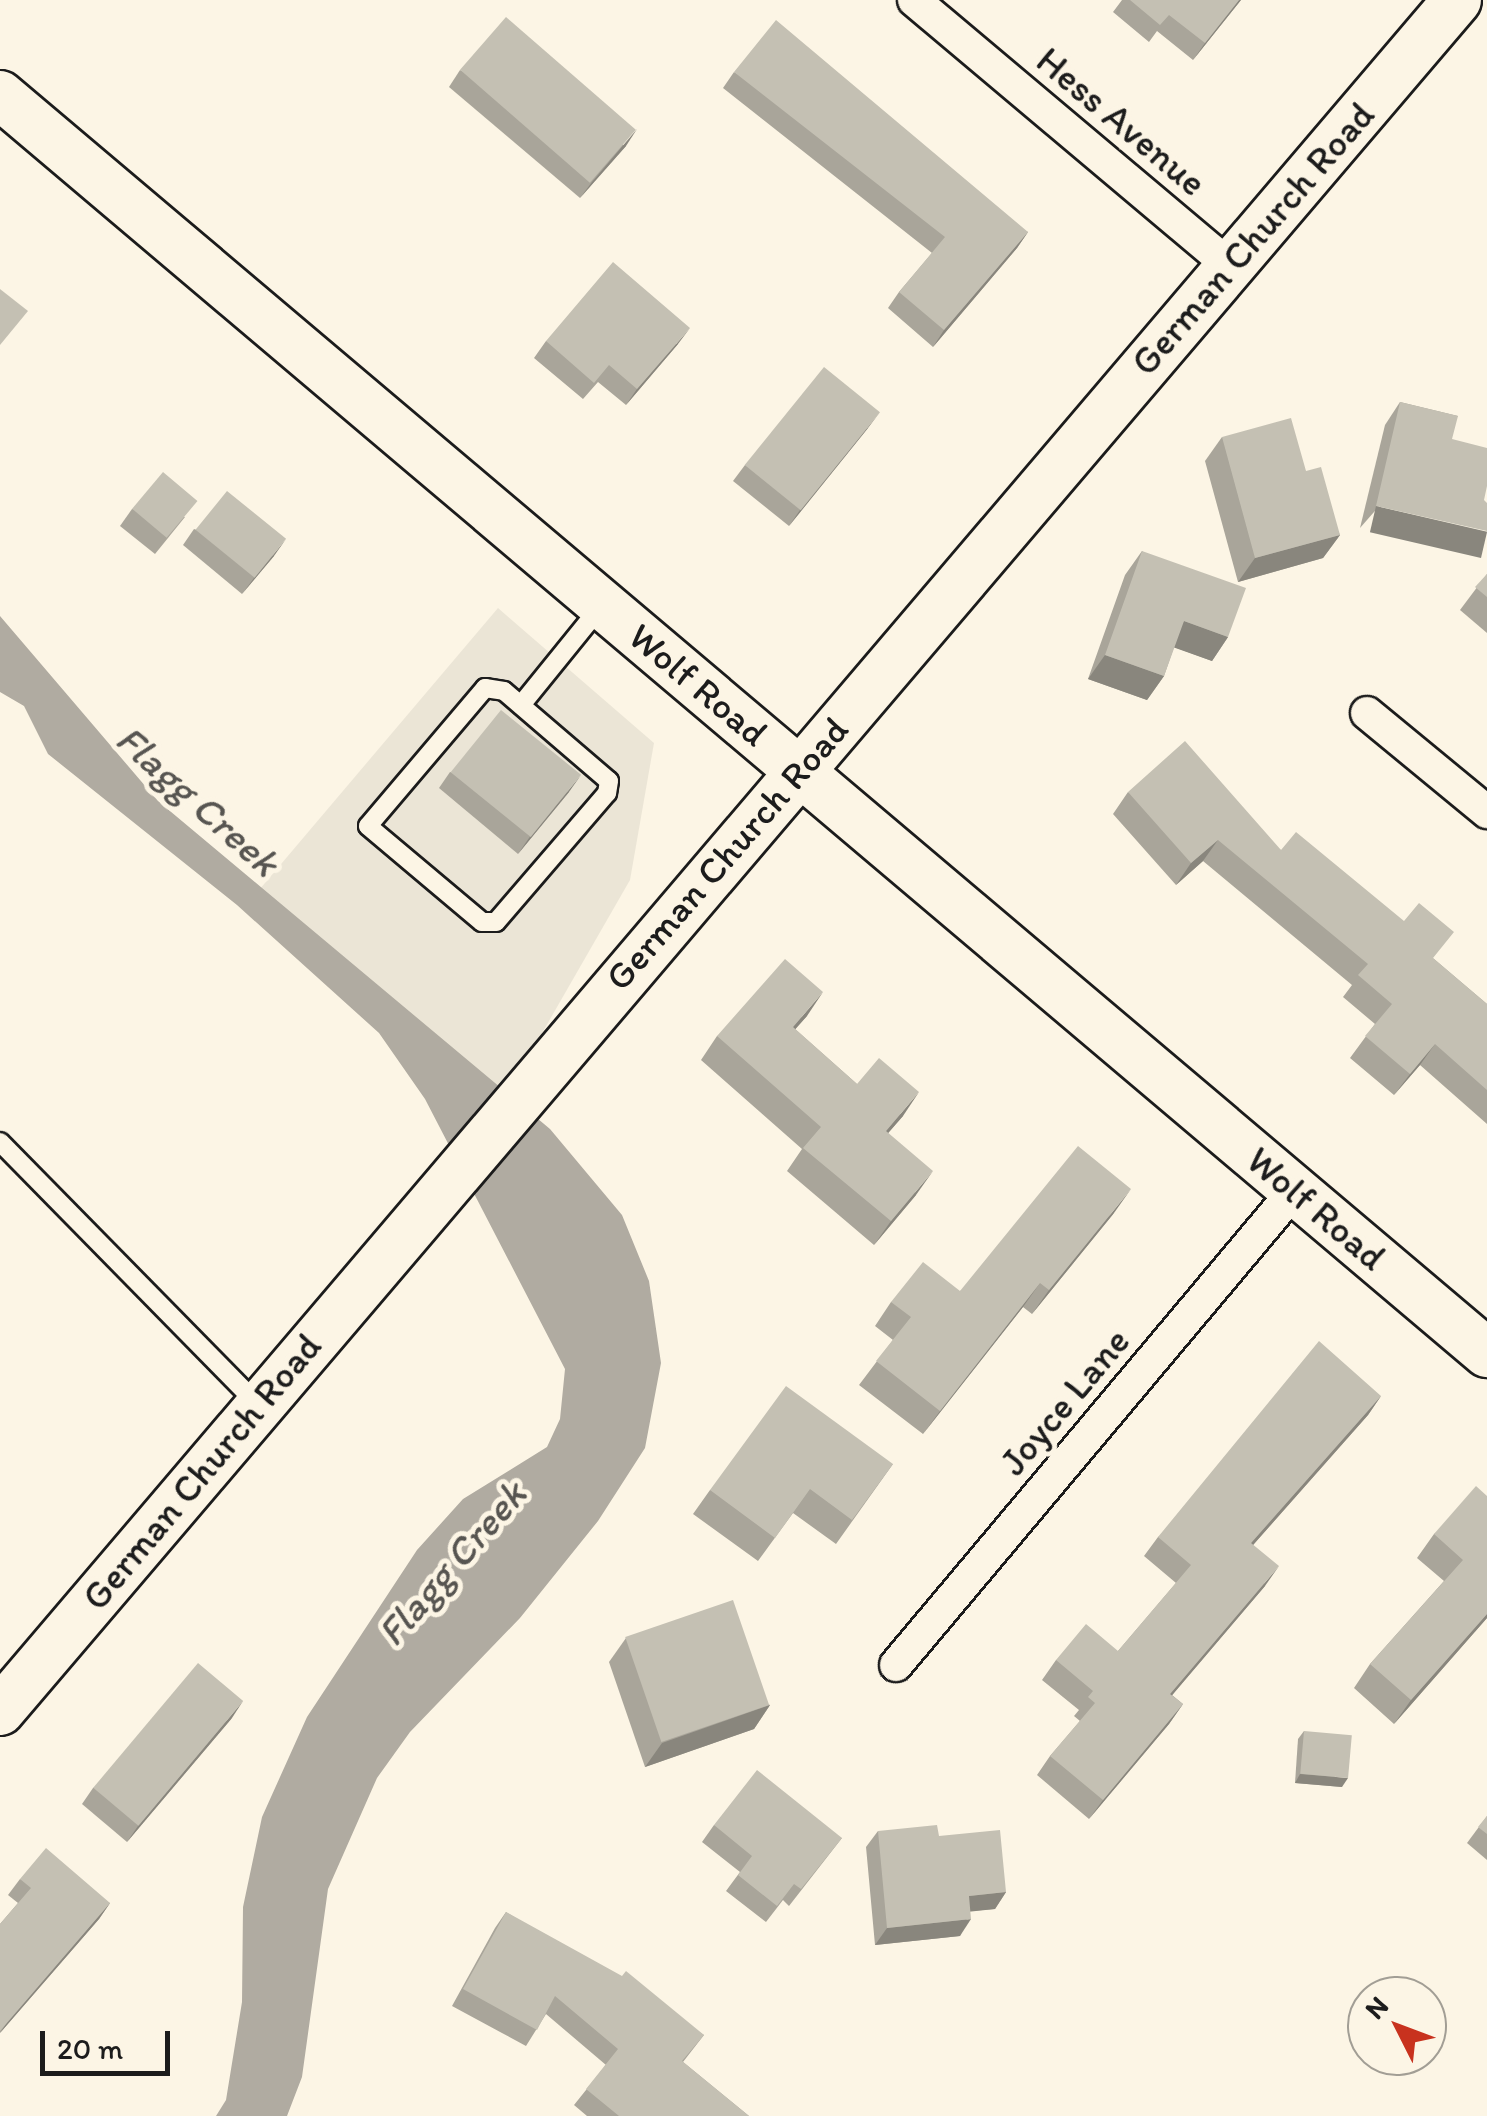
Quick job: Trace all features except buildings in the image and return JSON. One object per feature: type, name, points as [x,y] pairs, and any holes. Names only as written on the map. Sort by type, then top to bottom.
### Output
[{"type":"street","name":"Hess Avenue","points":[[914,0],[1230,266]]},
{"type":"street","name":"German Church Road","points":[[0,1712],[451,1177],[1457,0]]},
{"type":"street","name":"Wolf Road","points":[[0,94],[1487,1353]]},
{"type":"street","points":[[1367,713],[1487,812]]},
{"type":"street","name":"Joyce Lane","points":[[896,1665],[1294,1190]]},
{"type":"lane","points":[[521,704],[602,604]]},
{"type":"lane","points":[[485,688],[504,692],[521,704],[609,781],[606,793],[496,922],[482,922],[368,826],[485,688]]},
{"type":"lane","points":[[0,1142],[258,1405]]},
{"type":"shaded area","points":[[498,608],[654,743],[630,880],[499,1108],[248,903]]},
{"type":"water","name":"Flagg Creek","points":[[0,616],[158,801],[550,1129],[622,1215],[649,1281],[661,1363],[645,1448],[598,1521],[520,1618],[410,1732],[377,1778],[328,1889],[302,2077],[287,2116],[216,2116],[226,2100],[242,2002],[243,1907],[262,1817],[307,1717],[417,1550],[463,1499],[547,1447],[560,1419],[565,1369],[425,1099],[379,1033],[237,905],[48,754],[24,706],[0,692]]}]
